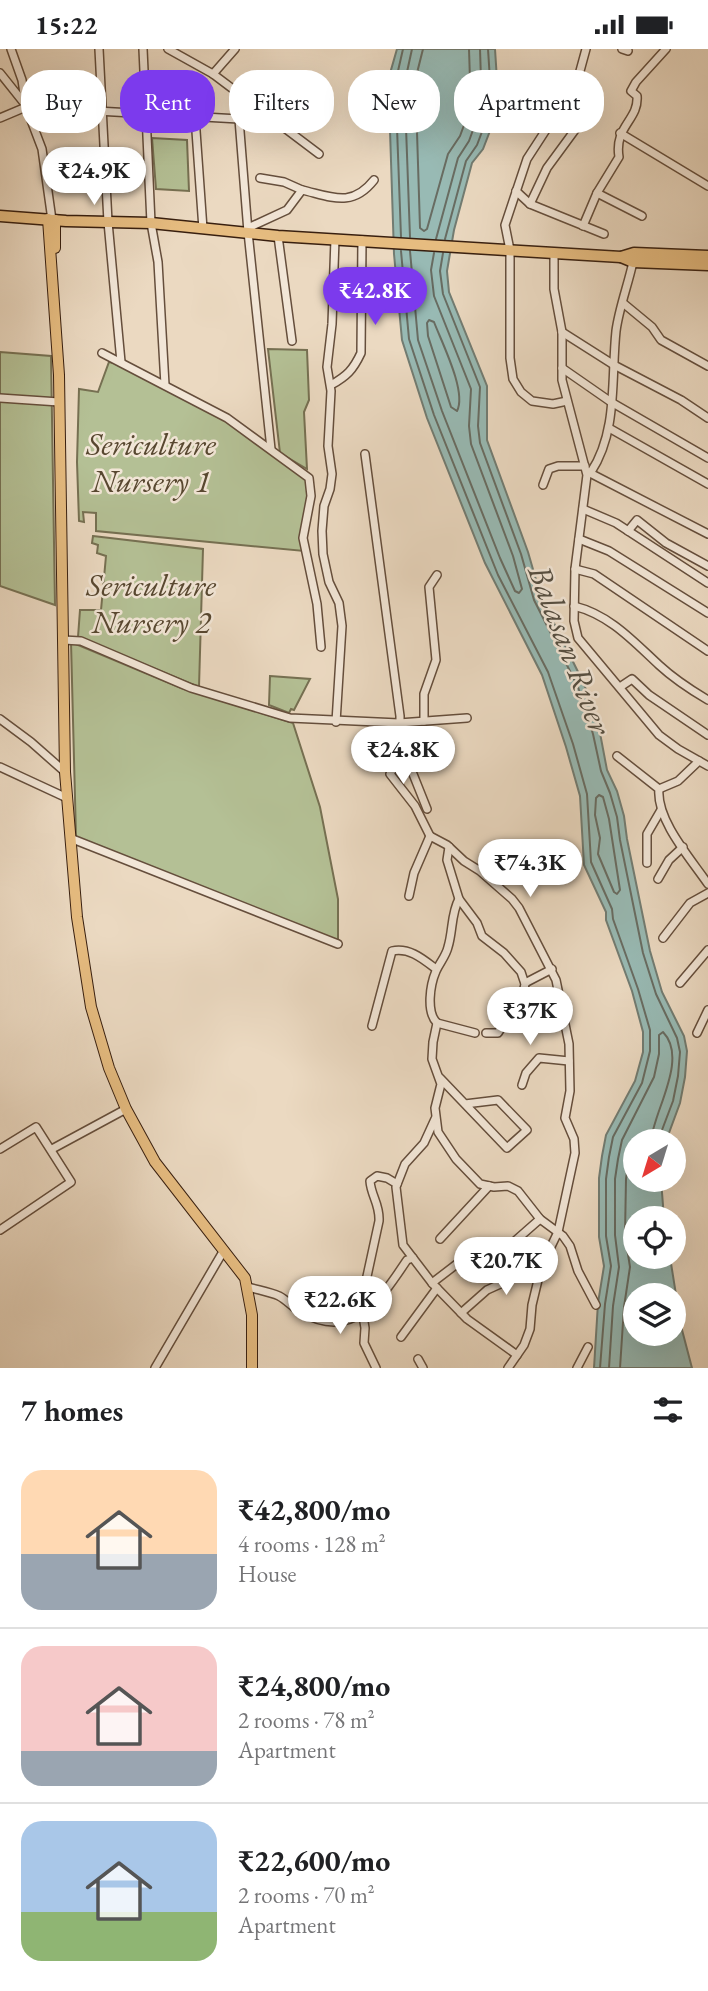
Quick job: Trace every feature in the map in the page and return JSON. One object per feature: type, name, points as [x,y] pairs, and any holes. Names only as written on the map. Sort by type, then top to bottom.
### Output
[{"type":"highway","points":[[2,215],[55,220],[151,223],[203,229],[248,230],[278,236],[554,253],[621,257],[634,253],[702,263]]},
{"type":"highway","points":[[702,263],[697,253],[708,254]]},
{"type":"highway","points":[[621,257],[633,263],[702,263]]},
{"type":"main road","points":[[53,291],[55,220]]},
{"type":"main road","points":[[55,220],[53,291],[60,402],[65,772],[77,918],[91,1007],[109,1068],[126,1109],[155,1162],[245,1278],[251,1315],[252,1368]]},
{"type":"street","points":[[11,49],[21,77]]},
{"type":"street","points":[[99,49],[101,70]]},
{"type":"street","points":[[143,49],[144,70]]},
{"type":"street","points":[[168,49],[206,70]]},
{"type":"street","points":[[580,70],[586,49]]},
{"type":"street","points":[[583,226],[597,193],[620,157],[617,143],[620,133],[638,104],[637,96],[631,91],[666,49]]},
{"type":"street","points":[[215,71],[231,50]]},
{"type":"street","points":[[0,73],[21,99]]},
{"type":"street","points":[[215,76],[229,87]]},
{"type":"street","points":[[0,118],[21,109]]},
{"type":"street","points":[[36,133],[42,149],[55,220]]},
{"type":"street","points":[[105,133],[108,222],[121,362]]},
{"type":"street","points":[[148,133],[151,223],[158,262],[165,385]]},
{"type":"street","points":[[196,133],[203,229]]},
{"type":"street","points":[[240,133],[271,449]]},
{"type":"street","points":[[290,133],[319,154]]},
{"type":"street","points":[[543,133],[527,159],[505,225],[510,250],[510,358],[513,379],[521,392],[532,401],[553,404],[567,401]]},
{"type":"street","points":[[530,204],[547,168],[573,133]]},
{"type":"street","points":[[620,133],[708,186]]},
{"type":"street","points":[[260,178],[284,181],[302,190],[341,199],[356,196],[366,190],[374,180]]},
{"type":"street","points":[[248,230],[287,210],[302,190]]},
{"type":"street","points":[[516,191],[530,204],[604,234]]},
{"type":"street","points":[[597,193],[642,216]]},
{"type":"street","points":[[278,236],[292,341]]},
{"type":"street","points":[[335,239],[332,324],[327,367],[331,384],[328,446],[332,474],[324,506],[322,531],[323,554],[329,582],[340,603],[342,626],[337,722]]},
{"type":"street","points":[[331,384],[348,375],[361,353],[366,240]]},
{"type":"street","points":[[554,253],[555,289],[562,332],[562,368],[567,401],[587,470],[575,569],[574,621],[578,638],[659,735],[708,766]]},
{"type":"street","points":[[587,470],[604,448],[609,428],[617,329],[633,263]]},
{"type":"street","points":[[623,303],[652,327],[661,340],[708,366]]},
{"type":"street","points":[[562,332],[708,418]]},
{"type":"street","points":[[102,353],[227,418],[311,482],[303,538],[317,604],[321,647]]},
{"type":"street","points":[[562,368],[611,402],[708,458]]},
{"type":"street","points":[[0,398],[60,402]]},
{"type":"street","points":[[609,428],[708,484]]},
{"type":"street","points":[[365,454],[379,575],[395,674],[399,723],[399,761],[390,774],[415,806],[430,836],[449,847],[512,899],[552,969],[568,1034],[570,1091],[565,1118],[575,1139],[575,1153],[558,1232],[542,1265],[532,1305],[530,1329],[508,1368]]},
{"type":"street","points":[[543,485],[548,469],[558,465],[587,470],[708,534]]},
{"type":"street","points":[[583,509],[628,531],[708,583]]},
{"type":"street","points":[[628,531],[637,520],[666,543],[708,566]]},
{"type":"street","points":[[579,539],[609,551],[708,613]]},
{"type":"street","points":[[575,569],[594,573],[708,650]]},
{"type":"street","points":[[424,721],[424,694],[436,660],[429,587],[437,575]]},
{"type":"street","points":[[575,606],[614,625],[639,644],[660,666],[708,700]]},
{"type":"street","points":[[63,640],[81,642],[191,688],[290,718],[399,723],[467,717]]},
{"type":"street","points":[[620,687],[632,678],[649,695],[708,735]]},
{"type":"street","points":[[0,719],[65,772]]},
{"type":"street","points":[[400,752],[411,769],[427,809]]},
{"type":"street","points":[[617,756],[659,789]]},
{"type":"street","points":[[659,789],[678,781],[699,761]]},
{"type":"street","points":[[0,767],[67,798]]},
{"type":"street","points":[[659,789],[658,800],[663,817],[683,847],[705,872],[708,884]]},
{"type":"street","points":[[647,863],[647,834],[661,810]]},
{"type":"street","points":[[409,896],[414,873],[430,836]]},
{"type":"street","points":[[71,838],[338,944]]},
{"type":"street","points":[[449,847],[447,860],[459,899],[477,923],[482,936],[521,972],[525,983],[523,993],[498,1033],[486,1033]]},
{"type":"street","points":[[658,879],[669,860],[683,847]]},
{"type":"street","points":[[663,938],[690,903],[708,893]]},
{"type":"street","points":[[459,899],[454,910],[449,946],[436,969],[431,993],[432,1015],[437,1023],[432,1059],[441,1087],[435,1106],[438,1132],[456,1159],[480,1184],[508,1186],[518,1191],[540,1219],[558,1232],[570,1246],[578,1271],[596,1305]]},
{"type":"street","points":[[372,1026],[392,951],[396,949],[414,953],[436,969]]},
{"type":"street","points":[[680,983],[708,950]]},
{"type":"street","points":[[525,983],[552,969]]},
{"type":"street","points":[[697,1033],[708,1010]]},
{"type":"street","points":[[437,1023],[475,1033]]},
{"type":"street","points":[[522,1085],[526,1073],[540,1058],[569,1061]]},
{"type":"street","points":[[438,1075],[465,1104],[506,1148],[527,1130],[498,1100],[465,1104]]},
{"type":"street","points":[[52,1149],[126,1109]]},
{"type":"street","points":[[435,1118],[424,1143],[405,1164],[397,1184],[403,1245],[434,1285],[461,1313],[480,1330],[517,1355]]},
{"type":"street","points":[[0,1230],[71,1182],[36,1127],[2,1145]]},
{"type":"street","points":[[376,1368],[364,1343],[366,1328],[361,1304],[373,1257],[380,1207],[370,1181],[377,1176],[397,1184]]},
{"type":"street","points":[[440,1239],[489,1186]]},
{"type":"street","points":[[401,1337],[434,1285],[462,1260],[476,1258],[515,1241],[540,1219]]},
{"type":"street","points":[[155,1368],[224,1250]]},
{"type":"street","points":[[248,1287],[279,1296],[318,1320],[344,1322],[364,1314],[378,1300],[407,1260],[413,1258]]},
{"type":"street","points":[[461,1313],[487,1290],[542,1265]]},
{"type":"street","points":[[577,1368],[588,1347]]},
{"type":"street","points":[[418,1359],[423,1368]]},
{"type":"green space","points":[[152,138],[187,140],[189,191],[156,189]]},
{"type":"green space","points":[[268,349],[307,350],[309,400],[304,412],[307,469],[280,453]]},
{"type":"green space","points":[[0,352],[51,356],[55,605],[0,586]]},
{"type":"green space","name":"Sericulture Nursery 1","points":[[109,362],[119,364],[225,418],[308,481],[304,551],[96,531],[96,513],[83,512],[84,522],[79,521],[79,389],[98,392]]},
{"type":"green space","name":"Sericulture Nursery 2","points":[[93,536],[203,549],[199,687],[78,637],[80,610],[101,610],[106,556],[97,553],[98,545],[92,543]]},
{"type":"green space","points":[[71,642],[181,688],[293,723],[320,807],[338,899],[338,942],[76,837]]},
{"type":"green space","points":[[270,676],[310,679],[294,710],[291,709],[289,713],[269,705]]},
{"type":"water","points":[[397,49],[495,49],[496,70],[454,70],[454,133],[489,133],[483,149],[472,163],[454,230],[447,271],[449,292],[487,386],[487,440],[528,552],[541,597],[584,684],[600,733],[607,770],[617,791],[624,816],[650,951],[662,992],[684,1036],[687,1051],[685,1077],[680,1103],[670,1129],[623,1129],[623,1192],[662,1192],[663,1206],[623,1206],[623,1269],[672,1269],[674,1283],[623,1283],[623,1346],[686,1345],[692,1368],[594,1368],[598,1303],[604,1266],[599,1237],[599,1178],[602,1156],[606,1135],[635,1081],[643,1052],[643,1032],[632,991],[606,920],[606,912],[584,865],[580,796],[542,675],[485,563],[427,418],[402,340],[394,254],[390,133],[440,133],[440,70],[391,70]]},
{"type":"water label","name":"Balasan River","points":[[571,649]]}]
